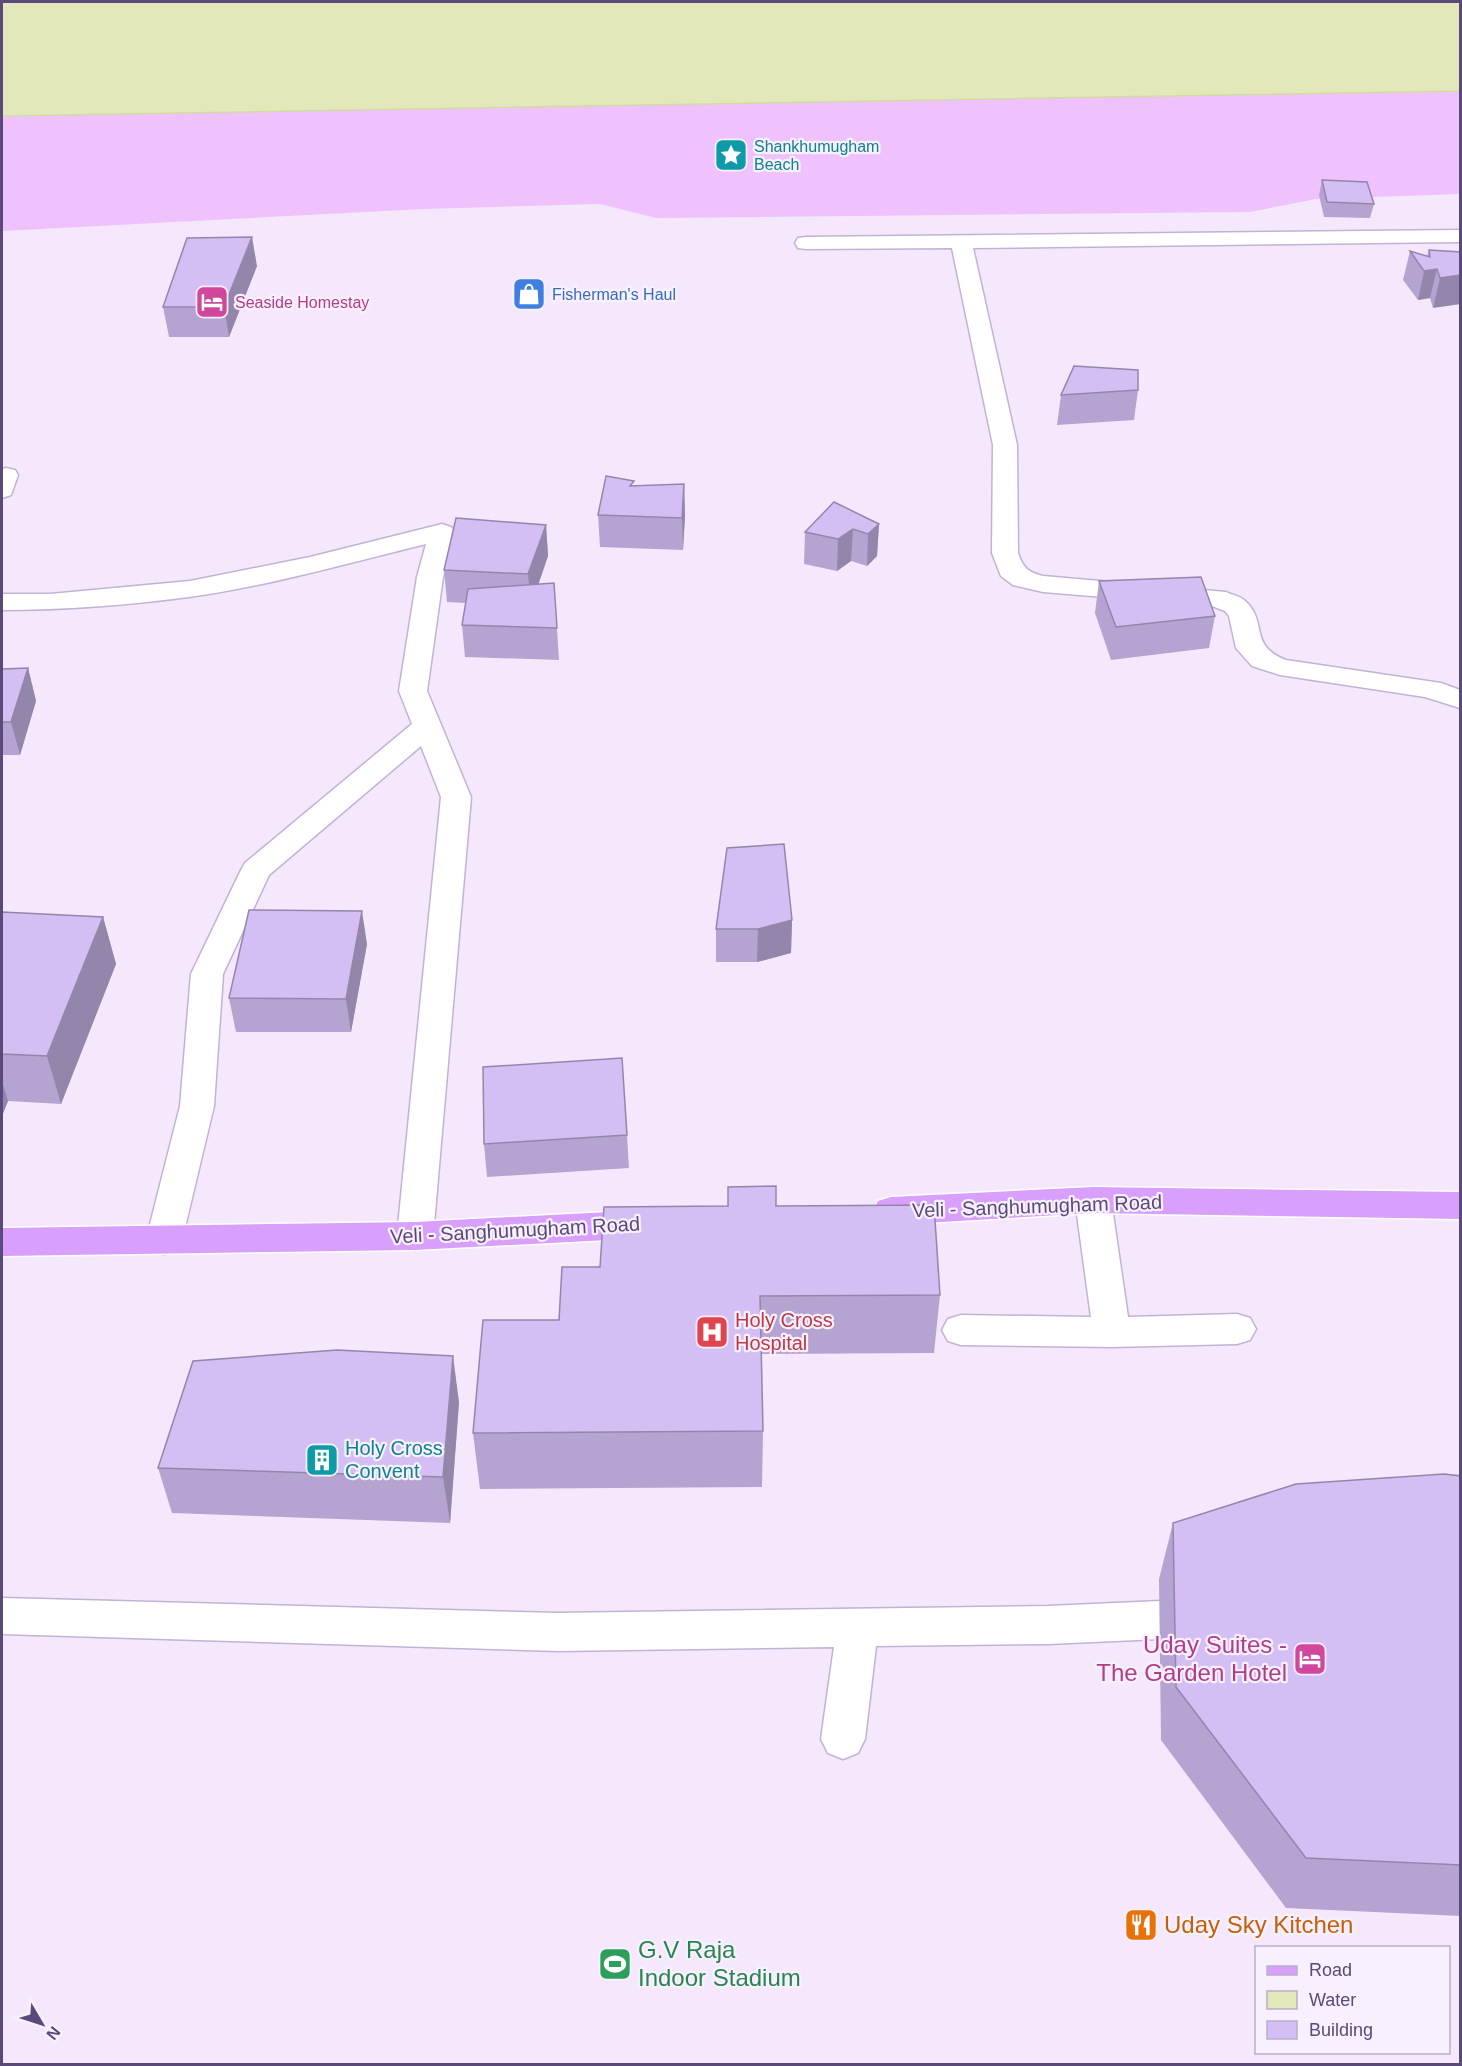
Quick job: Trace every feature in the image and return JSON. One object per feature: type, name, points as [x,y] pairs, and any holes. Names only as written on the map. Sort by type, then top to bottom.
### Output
[{"type":"main road","name":"Veli - Sanghumugham Road","points":[[855,1213],[1093,1200],[1461,1206]]},
{"type":"main road","name":"Veli - Sanghumugham Road","points":[[2,1242],[415,1236],[677,1222]]},
{"type":"street","points":[[806,243],[1461,236]]},
{"type":"street","points":[[961,242],[1005,445],[1005,552],[1010,570],[1022,579],[1042,584],[1217,598],[1234,605],[1242,616],[1250,648],[1262,660],[1271,664],[1299,672],[1431,689],[1461,700]]},
{"type":"street","points":[[2,602],[50,602],[190,589],[310,565],[442,532],[430,577],[413,691],[456,797],[415,1236]]},
{"type":"street","points":[[164,1240],[197,1106],[207,974],[256,870],[428,725]]},
{"type":"street","points":[[1093,1200],[1112,1332]]},
{"type":"street","points":[[961,1330],[1112,1332],[1237,1329]]},
{"type":"street","points":[[2,1616],[558,1632],[1048,1625],[1237,1617]]},
{"type":"street","points":[[843,1739],[858,1627]]},
{"type":"sand","name":"Shankhumugham Beach","points":[[1460,91],[1460,194],[1316,199],[1250,212],[656,218],[600,204],[424,209],[2,231],[2,116]]},
{"type":"water","points":[[2,2],[1460,2],[1460,91],[2,116]]},
{"type":"building","points":[[1322,180],[1367,182],[1374,204],[1327,202]]},
{"type":"building","points":[[252,237],[224,307],[163,307],[187,238]]},
{"type":"building","points":[[1429,250],[1461,252],[1461,275],[1440,278],[1437,269],[1424,271],[1410,251],[1430,257]]},
{"type":"building","points":[[1074,366],[1138,370],[1138,390],[1061,395]]},
{"type":"building","points":[[606,476],[634,481],[630,486],[684,484],[682,518],[598,515]]},
{"type":"building","points":[[834,502],[879,524],[868,534],[853,529],[838,539],[805,532]]},
{"type":"building","points":[[456,518],[546,525],[528,574],[444,570]]},
{"type":"building","points":[[1201,577],[1215,616],[1116,627],[1099,581]]},
{"type":"building","points":[[554,583],[557,628],[462,625],[468,589]]},
{"type":"building","points":[[28,668],[11,722],[2,722],[2,669]]},
{"type":"building","points":[[784,844],[792,920],[758,929],[716,929],[727,848]]},
{"type":"building","points":[[249,910],[362,911],[346,999],[229,998]]},
{"type":"building","points":[[2,912],[103,917],[47,1056],[2,1054]]},
{"type":"building","points":[[622,1058],[627,1135],[484,1144],[483,1067]]},
{"type":"building","points":[[776,1186],[776,1206],[934,1205],[940,1295],[760,1296],[763,1431],[473,1433],[483,1320],[559,1320],[562,1267],[600,1267],[604,1207],[728,1206],[728,1187]]},
{"type":"building","points":[[337,1350],[453,1356],[443,1477],[158,1468],[193,1361]]},
{"type":"building","name":"Uday Suites - The Garden Hotel","points":[[1444,1474],[1461,1476],[1461,1865],[1306,1858],[1176,1687],[1173,1523],[1296,1484]]},
{"type":"place","name":"Shankhumugham Beach","points":[[731,155]]},
{"type":"place","name":"Fisherman's Haul","points":[[529,294]]},
{"type":"place","name":"Seaside Homestay","points":[[212,302]]},
{"type":"place","name":"Holy Cross Hospital","points":[[712,1332]]},
{"type":"place","name":"Holy Cross Convent","points":[[322,1460]]},
{"type":"place","name":"Uday Suites - The Garden Hotel","points":[[1310,1659]]},
{"type":"place","name":"Uday Sky Kitchen","points":[[1141,1925]]},
{"type":"place","name":"G.V Raja Indoor Stadium","points":[[615,1964]]}]
